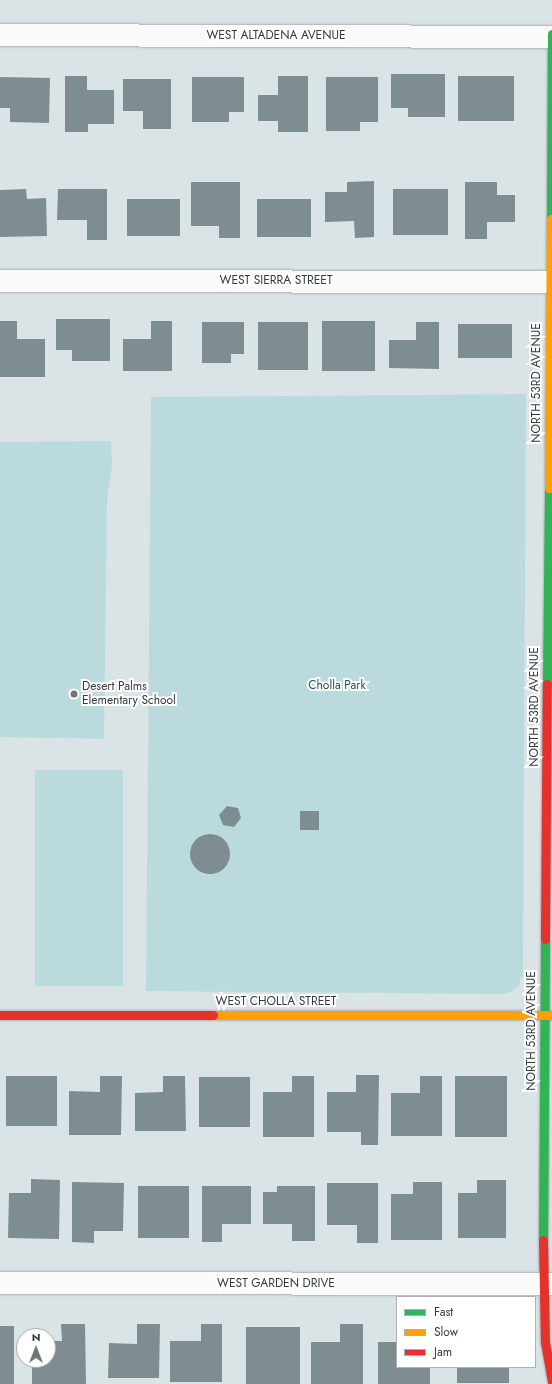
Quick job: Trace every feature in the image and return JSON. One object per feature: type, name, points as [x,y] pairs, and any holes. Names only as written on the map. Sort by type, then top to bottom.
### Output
[{"type":"street","name":"WEST ALTADENA AVENUE","points":[[0,35],[552,35]]},
{"type":"street","name":"NORTH 53RD AVENUE","points":[[552,35],[547,1284],[545,1342],[552,1381]]},
{"type":"street","name":"WEST SIERRA STREET","points":[[0,281],[551,282]]},
{"type":"street","name":"WEST CHOLLA STREET","points":[[0,1015],[548,1015]]},
{"type":"street","name":"WEST GARDEN DRIVE","points":[[0,1283],[547,1284]]},
{"type":"green space","name":"Cholla Park","points":[[526,394],[523,978],[521,976],[519,986],[510,992],[502,994],[146,991],[151,397]]},
{"type":"green space","points":[[111,441],[112,465],[107,500],[104,739],[0,737],[0,442]]},
{"type":"green space","points":[[35,770],[123,770],[123,986],[35,986]]},
{"type":"building","points":[[391,74],[445,74],[445,117],[408,117],[408,108],[391,108]]},
{"type":"building","points":[[65,76],[87,76],[87,90],[114,90],[114,124],[88,124],[88,132],[65,132]]},
{"type":"building","points":[[278,76],[308,76],[308,132],[278,132],[278,121],[258,121],[258,95],[278,95]]},
{"type":"building","points":[[458,76],[514,76],[514,121],[458,121]]},
{"type":"building","points":[[0,77],[50,78],[49,123],[10,122],[10,108],[0,108]]},
{"type":"building","points":[[192,77],[244,77],[244,112],[229,112],[229,122],[192,122]]},
{"type":"building","points":[[326,77],[378,77],[378,122],[360,122],[360,131],[326,131]]},
{"type":"building","points":[[123,79],[171,79],[171,129],[143,129],[143,111],[123,111]]},
{"type":"building","points":[[374,181],[374,237],[355,238],[354,221],[325,222],[325,192],[347,192],[347,182]]},
{"type":"building","points":[[191,182],[240,182],[240,238],[219,238],[219,226],[191,226]]},
{"type":"building","points":[[465,182],[497,182],[497,195],[515,195],[515,222],[487,222],[487,239],[465,239]]},
{"type":"building","points":[[26,189],[27,199],[46,198],[47,236],[0,237],[0,190]]},
{"type":"building","points":[[58,189],[107,189],[107,240],[87,240],[87,220],[57,220]]},
{"type":"building","points":[[393,189],[448,189],[448,235],[393,235]]},
{"type":"building","points":[[127,199],[180,199],[180,236],[127,236]]},
{"type":"building","points":[[257,199],[311,199],[311,237],[257,237]]},
{"type":"building","points":[[56,319],[110,319],[110,361],[72,361],[72,350],[56,350]]},
{"type":"building","points":[[0,321],[17,321],[17,339],[45,339],[45,377],[0,377]]},
{"type":"building","points":[[151,321],[172,321],[172,371],[123,371],[123,339],[151,339]]},
{"type":"building","points":[[322,321],[375,321],[375,371],[322,371]]},
{"type":"building","points":[[202,322],[244,322],[244,354],[231,354],[231,363],[202,363]]},
{"type":"building","points":[[258,322],[308,322],[308,370],[258,370]]},
{"type":"building","points":[[416,322],[439,322],[439,369],[389,368],[389,340],[416,340]]},
{"type":"building","points":[[458,324],[512,324],[512,358],[458,358]]},
{"type":"building","points":[[227,806],[238,808],[241,818],[234,827],[223,825],[219,815]]},
{"type":"building","points":[[300,811],[319,811],[319,830],[300,830]]},
{"type":"building","points":[[214,834],[221,837],[227,843],[230,854],[229,862],[221,871],[214,874],[206,874],[199,871],[191,862],[190,850],[193,843],[202,835]]},
{"type":"building","points":[[356,1075],[379,1075],[378,1145],[361,1145],[361,1132],[327,1132],[327,1092],[356,1092]]},
{"type":"building","points":[[6,1076],[57,1076],[57,1126],[6,1126]]},
{"type":"building","points":[[100,1076],[122,1076],[121,1135],[69,1135],[69,1091],[100,1092]]},
{"type":"building","points":[[163,1076],[185,1076],[186,1131],[135,1131],[135,1093],[163,1092]]},
{"type":"building","points":[[292,1076],[314,1076],[314,1137],[263,1137],[263,1092],[292,1092]]},
{"type":"building","points":[[420,1076],[442,1076],[442,1136],[391,1136],[391,1093],[420,1093]]},
{"type":"building","points":[[455,1076],[507,1076],[507,1137],[455,1137]]},
{"type":"building","points":[[199,1077],[250,1077],[250,1127],[199,1127]]},
{"type":"building","points":[[31,1179],[60,1180],[59,1239],[8,1238],[9,1193],[31,1193]]},
{"type":"building","points":[[477,1180],[506,1180],[506,1238],[458,1238],[458,1193],[477,1193]]},
{"type":"building","points":[[72,1182],[124,1183],[123,1231],[94,1231],[94,1243],[72,1242]]},
{"type":"building","points":[[413,1182],[442,1182],[442,1240],[391,1240],[391,1194],[413,1194]]},
{"type":"building","points":[[327,1183],[378,1183],[378,1243],[357,1243],[357,1225],[327,1225]]},
{"type":"building","points":[[138,1186],[189,1186],[189,1238],[138,1238]]},
{"type":"building","points":[[202,1186],[251,1186],[251,1224],[222,1224],[222,1242],[202,1242]]},
{"type":"building","points":[[277,1186],[315,1186],[315,1241],[292,1241],[292,1224],[263,1224],[263,1192],[277,1192]]},
{"type":"building","points":[[61,1324],[85,1324],[86,1384],[32,1384],[32,1368],[56,1368],[56,1341],[62,1341]]},
{"type":"building","points":[[137,1324],[160,1324],[159,1378],[108,1378],[109,1343],[137,1344]]},
{"type":"building","points":[[201,1324],[222,1324],[222,1382],[170,1382],[170,1341],[201,1341]]},
{"type":"building","points":[[340,1324],[363,1324],[363,1384],[311,1384],[311,1342],[340,1342]]},
{"type":"building","points":[[0,1326],[14,1326],[14,1384],[0,1384]]},
{"type":"building","points":[[246,1327],[300,1327],[300,1384],[246,1384]]},
{"type":"building","points":[[378,1342],[396,1342],[396,1368],[430,1368],[430,1384],[378,1384]]},
{"type":"building","points":[[457,1368],[509,1368],[509,1383],[457,1383]]},
{"type":"traffic: fast","points":[[551,219],[552,34]]},
{"type":"traffic: fast","points":[[547,684],[549,488]]},
{"type":"traffic: fast","points":[[543,1240],[545,939]]},
{"type":"traffic: slow","points":[[549,488],[551,219]]},
{"type":"traffic: slow","points":[[213,1015],[552,1015]]},
{"type":"traffic: jam","points":[[545,939],[547,684]]},
{"type":"traffic: jam","points":[[0,1015],[213,1015]]},
{"type":"traffic: jam","points":[[543,1240],[545,1342],[552,1381]]},
{"type":"place","name":"Desert Palms Elementary School","points":[[74,694]]}]
